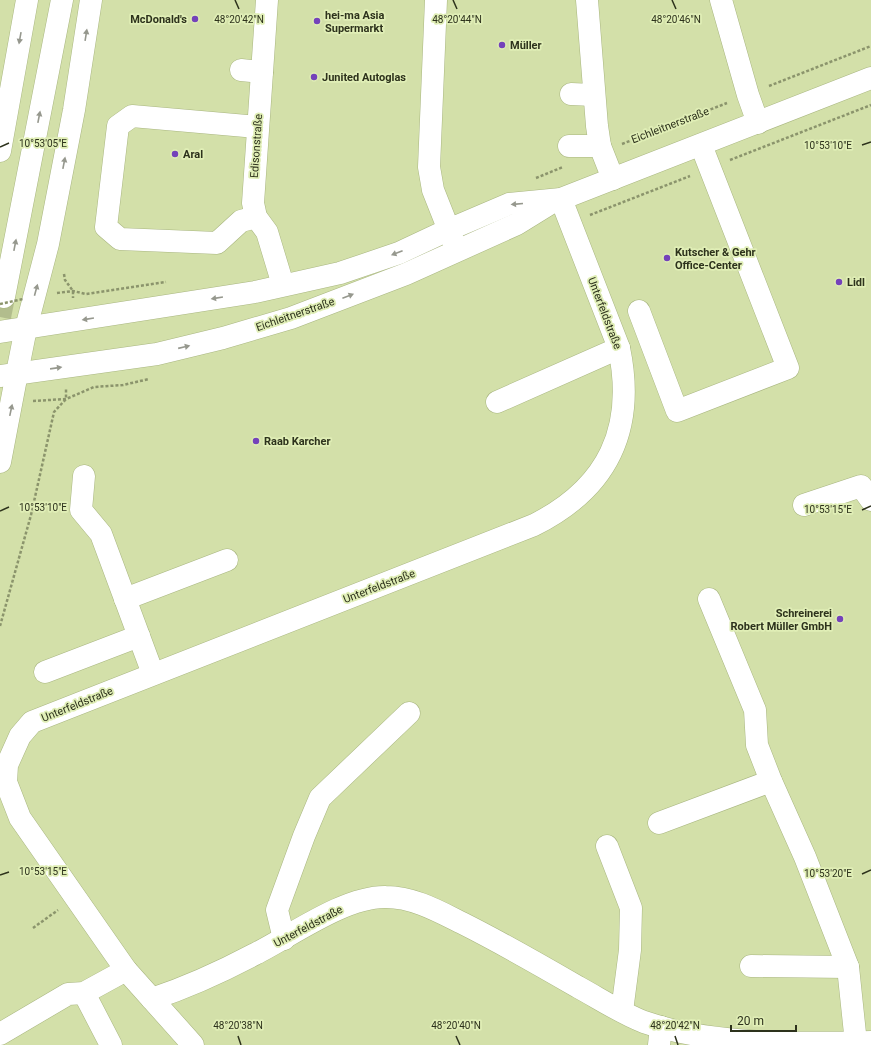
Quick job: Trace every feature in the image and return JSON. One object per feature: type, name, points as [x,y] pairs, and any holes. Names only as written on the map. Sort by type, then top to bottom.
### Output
[{"type":"main road","points":[[0,150],[27,0]]},
{"type":"main road","points":[[9,300],[62,0]]},
{"type":"main road","points":[[0,462],[8,375],[14,330],[50,236],[74,110],[91,0]]},
{"type":"main road","name":"Edisonstraße","points":[[267,0],[251,71],[257,127],[253,203],[256,217],[267,232],[283,285]]},
{"type":"main road","points":[[436,0],[430,167],[433,190],[457,250]]},
{"type":"main road","points":[[587,0],[593,95],[613,179]]},
{"type":"main road","points":[[721,0],[748,95],[758,123]]},
{"type":"main road","name":"Eichleitnerstraße","points":[[8,375],[157,354],[223,338],[298,315],[406,274],[517,224],[558,200],[871,78]]},
{"type":"main road","points":[[571,94],[593,95]]},
{"type":"main road","points":[[256,217],[241,221],[217,243],[120,239],[106,227],[118,126],[132,116],[257,127]]},
{"type":"main road","points":[[568,156],[602,136]]},
{"type":"main road","points":[[639,312],[677,411],[788,368],[701,145]]},
{"type":"main road","name":"Eichleitnerstraße","points":[[14,330],[248,293],[347,271],[399,253],[509,204],[558,200]]},
{"type":"main road","name":"Unterfeldstraße","points":[[558,200],[620,348],[623,364],[625,400],[617,440],[601,471],[582,492],[557,514],[526,528],[32,722],[20,736],[7,765],[4,792],[20,818],[126,970],[152,999],[192,986],[284,939],[340,908],[366,899],[386,896],[412,900],[498,941],[644,1022],[660,1036],[682,1034],[728,1041],[863,1043]]},
{"type":"main road","points":[[497,402],[620,348]]},
{"type":"main road","points":[[84,476],[81,510],[101,534],[154,674]]},
{"type":"main road","points":[[804,505],[861,486],[871,500]]},
{"type":"main road","points":[[125,599],[227,560]]},
{"type":"main road","points":[[709,600],[755,710],[757,745],[771,781],[805,857],[848,968],[863,1043]]},
{"type":"main road","points":[[45,672],[139,636]]},
{"type":"main road","points":[[284,939],[277,910],[304,836],[320,798],[409,714]]},
{"type":"main road","points":[[659,824],[771,781]]},
{"type":"main road","points":[[607,846],[631,908],[630,950],[622,1011]]},
{"type":"main road","points":[[751,966],[848,968]]},
{"type":"main road","points":[[0,1034],[68,994],[84,994],[126,970]]},
{"type":"main road","points":[[84,994],[111,1045]]},
{"type":"main road","points":[[152,999],[193,1045]]},
{"type":"path","name":"Eichleitnerstraße","points":[[602,136],[748,95],[871,46]]},
{"type":"path","points":[[532,180],[568,156]]},
{"type":"path","points":[[64,268],[65,280],[73,291]]},
{"type":"path","points":[[0,626],[31,515],[54,412],[66,399],[94,387],[123,385]]},
{"type":"path","points":[[32,928],[61,907]]},
{"type":"tunnel","points":[[0,317],[4,297]]},
{"type":"place","name":"McDonald's","points":[[195,19]]},
{"type":"place","name":"hei-ma Asia Supermarkt","points":[[317,21]]},
{"type":"place","name":"Müller","points":[[502,45]]},
{"type":"place","name":"Junited Autoglas","points":[[314,77]]},
{"type":"place","name":"Aral","points":[[175,154]]},
{"type":"place","name":"Kutscher & Gehr Office-Center","points":[[667,258]]},
{"type":"place","name":"Lidl","points":[[839,282]]},
{"type":"place","name":"Raab Karcher","points":[[256,441]]},
{"type":"place","name":"Schreinerei Robert Müller GmbH","points":[[840,619]]}]
